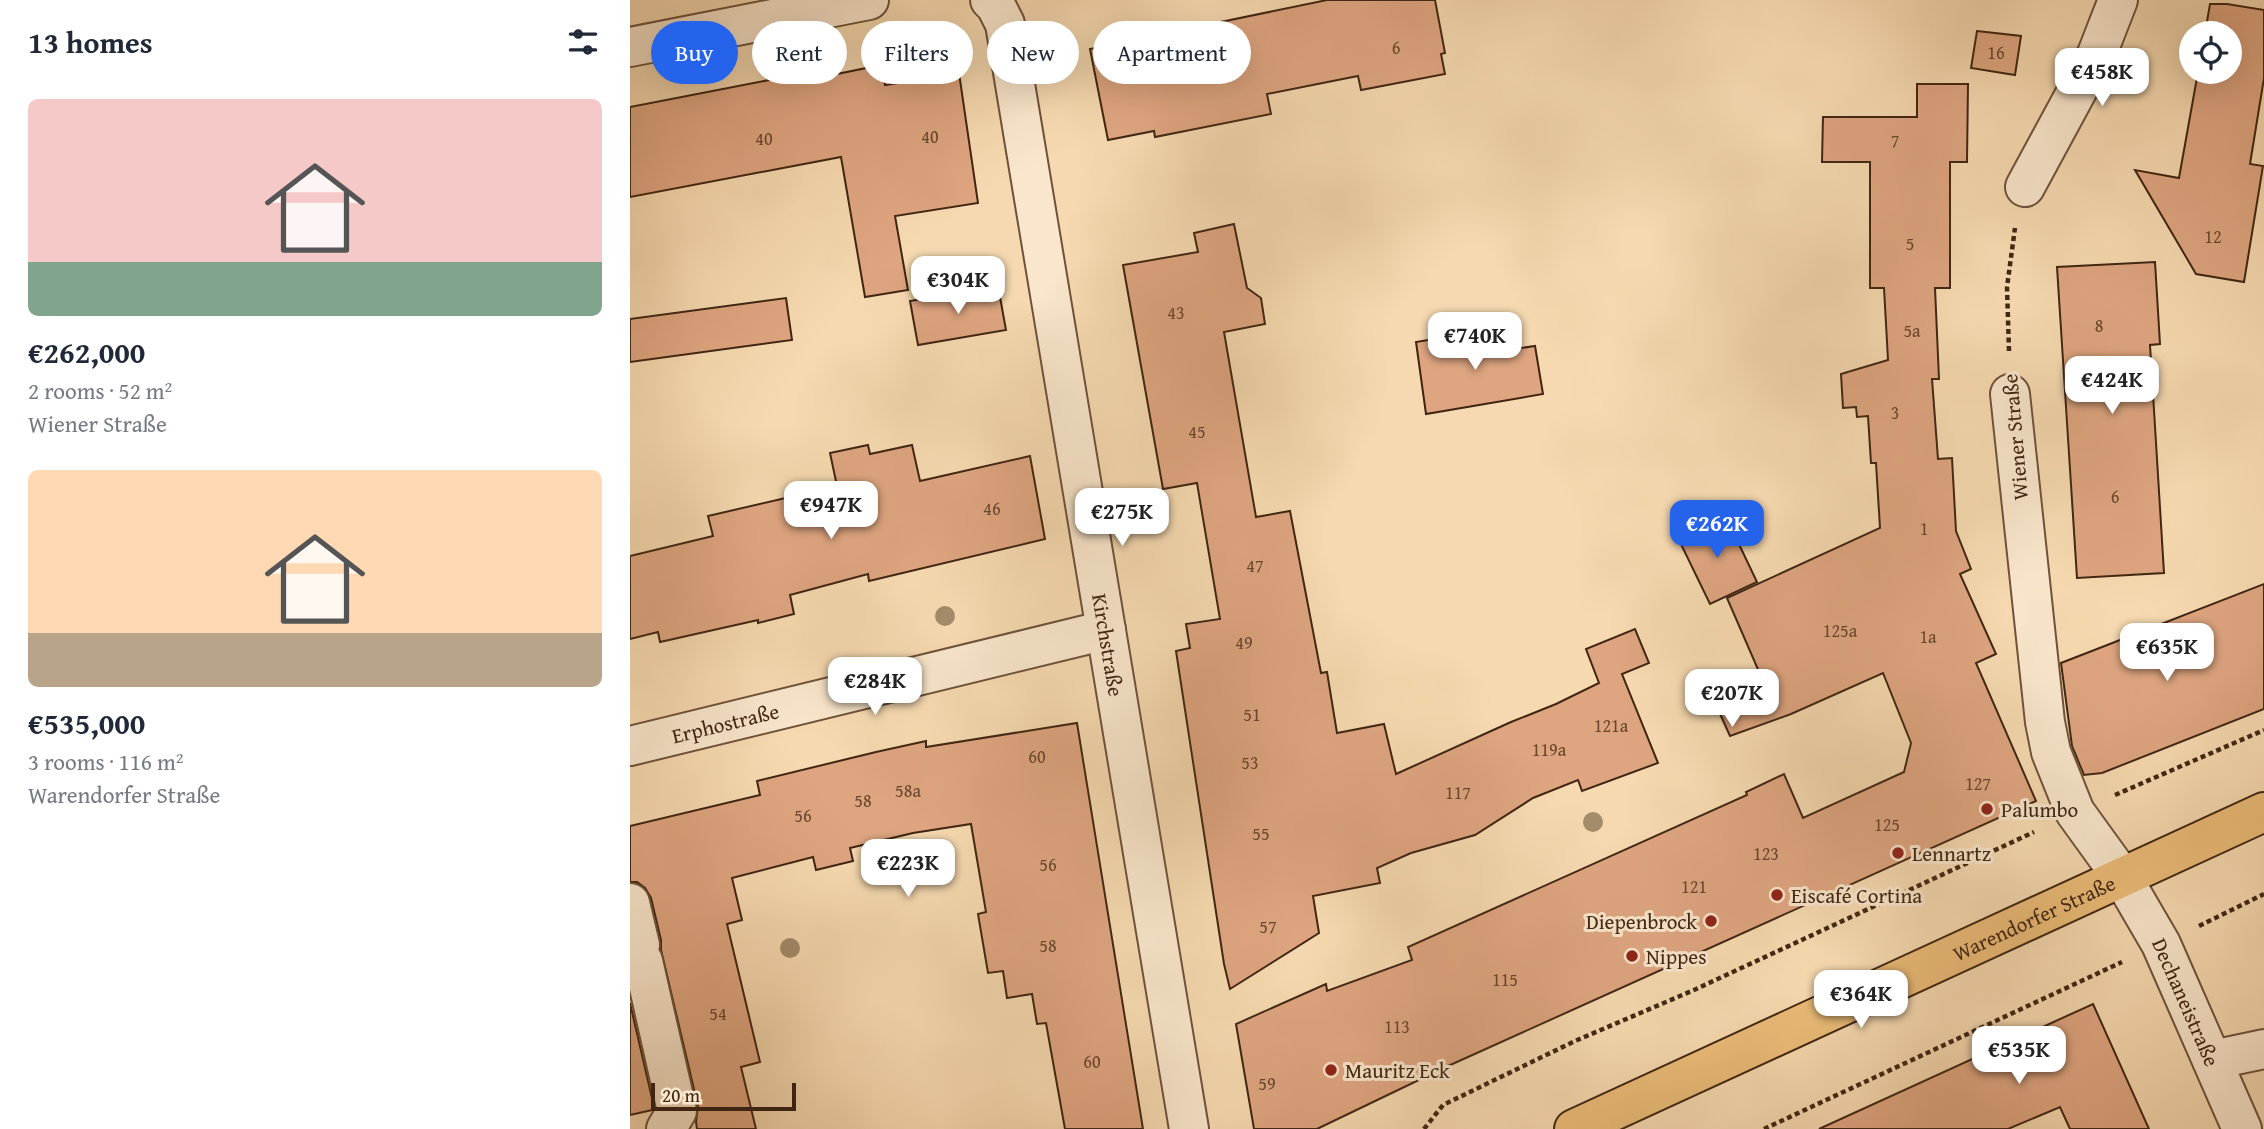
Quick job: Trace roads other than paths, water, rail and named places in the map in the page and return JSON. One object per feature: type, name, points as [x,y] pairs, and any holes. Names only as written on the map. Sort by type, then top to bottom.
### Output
[{"type":"main road","name":"Warendorfer Straße","points":[[1574,1129],[2264,812]]},
{"type":"street","points":[[630,47],[869,0]]},
{"type":"street","name":"Kirchstraße","points":[[990,0],[1005,24],[1189,1129]]},
{"type":"street","points":[[2025,187],[2098,54],[2118,0]]},
{"type":"street","name":"Wiener Straße","points":[[2010,394],[2045,722],[2051,752],[2076,812],[2122,877]]},
{"type":"street","name":"Erphostraße","points":[[630,746],[1106,630]]},
{"type":"street","name":"Dechaneistraße","points":[[2122,877],[2161,944],[2242,1129]]},
{"type":"street","points":[[630,903],[677,1111],[666,1129]]},
{"type":"street","points":[[2212,1060],[2264,1049]]},
{"type":"place","name":"Palumbo","points":[[1987,809]]},
{"type":"place","name":"Lennartz","points":[[1898,853]]},
{"type":"place","name":"Eiscafé Cortina","points":[[1777,895]]},
{"type":"place","name":"Diepenbrock","points":[[1711,921]]},
{"type":"place","name":"Nippes","points":[[1632,956]]},
{"type":"place","name":"Mauritz Eck","points":[[1331,1070]]}]
